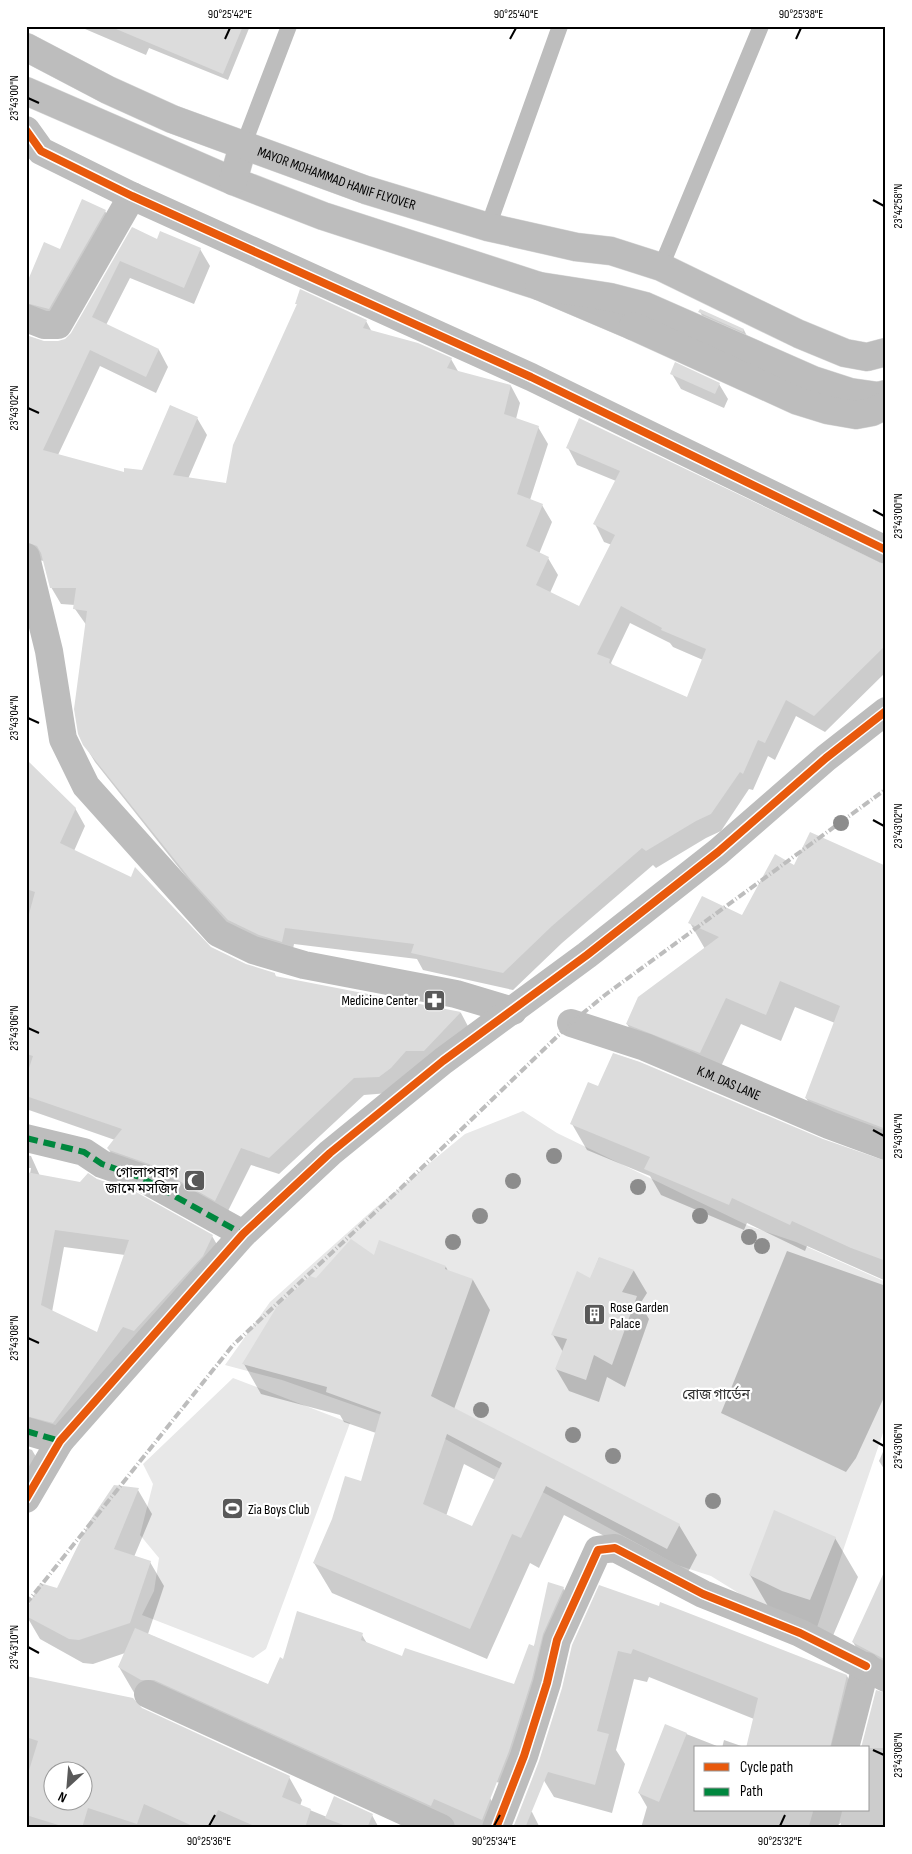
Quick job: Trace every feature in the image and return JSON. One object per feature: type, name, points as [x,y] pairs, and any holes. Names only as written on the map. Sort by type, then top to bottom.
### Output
[{"type":"main road","name":"MAYOR MOHAMMAD HANIF FLYOVER","points":[[26,47],[108,90],[164,116],[366,190],[488,227],[576,247],[611,251],[661,267],[799,334],[845,353],[867,357],[886,352]]},
{"type":"main road","points":[[26,91],[233,181],[323,216],[539,286],[633,326],[798,401],[820,408],[856,415],[872,412],[886,405]]},
{"type":"main road","points":[[26,130],[41,151],[132,196],[531,377],[886,550]]},
{"type":"main road","points":[[233,181],[243,146]]},
{"type":"main road","points":[[26,318],[44,325],[58,325],[132,196]]},
{"type":"main road","points":[[539,286],[610,297],[645,306],[813,380],[850,392],[878,396],[886,394]]},
{"type":"main road","points":[[26,557],[49,651],[63,739],[82,778],[131,839],[218,933],[253,950],[304,965],[456,994],[513,1010]]},
{"type":"main road","points":[[26,1499],[60,1441],[243,1234],[330,1153],[443,1061],[513,1010],[718,852],[826,758],[886,711]]},
{"type":"main road","name":"K.M. DAS LANE","points":[[570,1023],[645,1047],[829,1125],[886,1146]]},
{"type":"main road","points":[[26,1138],[84,1152],[102,1164],[142,1178],[243,1234]]},
{"type":"main road","points":[[26,1431],[60,1441]]},
{"type":"main road","points":[[496,1828],[524,1756],[547,1682],[557,1640],[598,1550],[615,1548],[703,1594],[800,1633],[876,1672],[846,1746]]},
{"type":"main road","points":[[148,1694],[441,1828]]},
{"type":"main road","points":[[823,1828],[827,1812]]},
{"type":"lane","points":[[243,146],[289,26]]},
{"type":"lane","points":[[488,227],[560,26]]},
{"type":"lane","points":[[661,267],[761,26]]},
{"type":"green space","name":"রোজ গার্ডেন","points":[[523,1111],[557,1133],[749,1226],[796,1242],[886,1282],[886,1424],[813,1639],[711,1576],[677,1565],[436,1434],[282,1380],[225,1365],[270,1302],[374,1209],[465,1134]]},
{"type":"green space","name":"Zia Boys Club","points":[[233,1378],[350,1423],[266,1649],[253,1658],[142,1615],[154,1591],[159,1558],[140,1535],[153,1484],[143,1464]]},
{"type":"shaded area","points":[[787,1251],[886,1286],[886,1393],[856,1458],[846,1472],[721,1413]]},
{"type":"building","points":[[109,26],[243,26],[223,74]]},
{"type":"building","points":[[82,199],[106,210],[49,309],[26,303],[26,285],[44,242],[60,249]]},
{"type":"building","points":[[132,227],[157,239],[160,231],[201,248],[184,288],[120,261],[92,317],[159,349],[146,377],[90,350],[43,450],[124,472],[124,468],[142,470],[170,405],[198,417],[173,475],[226,483],[233,445],[297,304],[295,304],[300,289],[367,320],[363,328],[418,343],[452,358],[447,368],[511,385],[504,414],[539,426],[517,494],[543,504],[526,546],[549,557],[536,585],[579,606],[615,535],[593,524],[620,471],[566,448],[579,418],[886,565],[886,645],[814,716],[786,700],[765,743],[758,740],[743,774],[740,772],[711,814],[646,851],[642,848],[552,926],[503,973],[411,953],[414,944],[285,928],[282,942],[259,935],[228,920],[191,880],[83,745],[78,734],[74,709],[87,611],[73,609],[76,588],[50,588],[41,553],[37,546],[26,542],[26,335],[44,341],[58,341],[65,339],[71,333]],"holes":[[[621,606],[662,628],[661,630],[706,649],[687,697],[609,663],[610,659],[597,654]]]},
{"type":"building","points":[[700,309],[744,329],[743,332],[698,312]]},
{"type":"building","points":[[675,362],[720,383],[715,394],[670,374]]},
{"type":"building","points":[[26,759],[76,808],[60,843],[131,877],[135,867],[211,947],[246,964],[275,973],[275,976],[461,1012],[424,1051],[406,1051],[391,1068],[379,1077],[354,1078],[269,1158],[241,1148],[215,1201],[149,1164],[109,1150],[107,1148],[122,1129],[26,1096],[26,1077],[33,1056],[26,1054],[26,925],[35,892],[26,889]]},
{"type":"building","points":[[810,832],[886,866],[886,1129],[805,1098],[840,1006],[780,981],[766,1015],[726,998],[700,1053],[626,1024],[638,997],[719,937],[688,923],[702,896],[742,915],[775,854],[794,865]]},
{"type":"building","points":[[613,1053],[640,1062],[823,1139],[886,1161],[886,1261],[851,1248],[792,1221],[790,1225],[732,1198],[729,1205],[644,1169],[650,1157],[570,1124],[588,1082],[598,1086]]},
{"type":"building","points":[[26,1172],[80,1182],[88,1173],[97,1179],[136,1192],[213,1235],[203,1256],[134,1331],[123,1327],[53,1423],[26,1416]],"holes":[[[55,1230],[129,1240],[97,1332],[41,1305]]]},
{"type":"building","points":[[351,1239],[374,1255],[379,1240],[446,1266],[445,1269],[473,1279],[431,1396],[680,1524],[667,1549],[546,1486],[521,1538],[512,1534],[470,1629],[313,1563],[332,1519],[345,1476],[361,1481],[381,1412],[326,1392],[327,1387],[242,1364],[276,1308],[310,1276],[316,1278]],"holes":[[[447,1434],[502,1463],[472,1526],[423,1504]]]},
{"type":"building","name":"Rose Garden Palace","points":[[599,1257],[634,1270],[622,1292],[637,1296],[612,1365],[594,1355],[586,1380],[555,1369],[567,1339],[551,1335],[577,1271],[590,1278]]},
{"type":"building","points":[[114,1485],[139,1488],[114,1549],[151,1561],[130,1623],[79,1640],[69,1639],[26,1616],[26,1610],[40,1583],[57,1588],[91,1519]]},
{"type":"building","points":[[774,1510],[836,1537],[810,1600],[782,1591],[749,1575]]},
{"type":"building","points":[[886,1568],[886,1660],[852,1642]]},
{"type":"building","points":[[548,1582],[564,1587],[543,1634],[532,1679],[509,1751],[482,1820],[434,1799],[431,1806],[154,1680],[141,1680],[118,1667],[135,1628],[268,1684],[280,1657],[283,1659],[297,1611],[363,1633],[361,1640],[402,1656],[405,1648],[514,1684],[529,1644],[534,1646]]},
{"type":"building","points":[[599,1585],[659,1606],[660,1602],[847,1675],[830,1746],[746,1746],[758,1698],[633,1649],[631,1654],[618,1651],[597,1731],[609,1734],[595,1785],[548,1772],[525,1828],[513,1828],[539,1761],[562,1688],[572,1645]]},
{"type":"building","points":[[26,1676],[133,1698],[142,1708],[290,1776],[282,1797],[311,1809],[305,1828],[259,1828],[218,1810],[210,1828],[197,1828],[144,1804],[137,1824],[92,1809],[92,1762],[42,1762],[42,1812],[87,1812],[82,1828],[68,1828],[26,1815],[26,1780],[38,1741],[26,1737]]},
{"type":"building","points":[[876,1690],[886,1693],[886,1748],[862,1746]]},
{"type":"building","points":[[665,1724],[687,1733],[659,1802],[638,1793]]},
{"type":"building","points":[[334,1796],[373,1814],[367,1828],[351,1828],[325,1818]]},
{"type":"railway","points":[[26,1604],[233,1345],[401,1188],[571,1023],[605,995],[886,789]]},
{"type":"marked path","points":[[26,1138],[84,1152],[102,1164],[142,1178],[243,1234]]},
{"type":"marked path","points":[[26,1431],[60,1441]]},
{"type":"cycle path","points":[[26,130],[41,151],[132,196],[531,377],[886,550]]},
{"type":"cycle path","points":[[26,1499],[60,1441],[243,1234],[330,1153],[443,1061],[587,955],[718,852],[826,758],[886,711]]},
{"type":"cycle path","points":[[496,1828],[524,1756],[547,1683],[557,1640],[598,1550],[615,1548],[703,1594],[800,1633],[866,1666]]},
{"type":"place","name":"Medicine Center","points":[[434,1000]]},
{"type":"place","name":"গোলাপবাগ জামে মসজিদ","points":[[194,1180]]},
{"type":"place","name":"Rose Garden Palace","points":[[594,1315]]},
{"type":"place","name":"Zia Boys Club","points":[[232,1509]]}]
